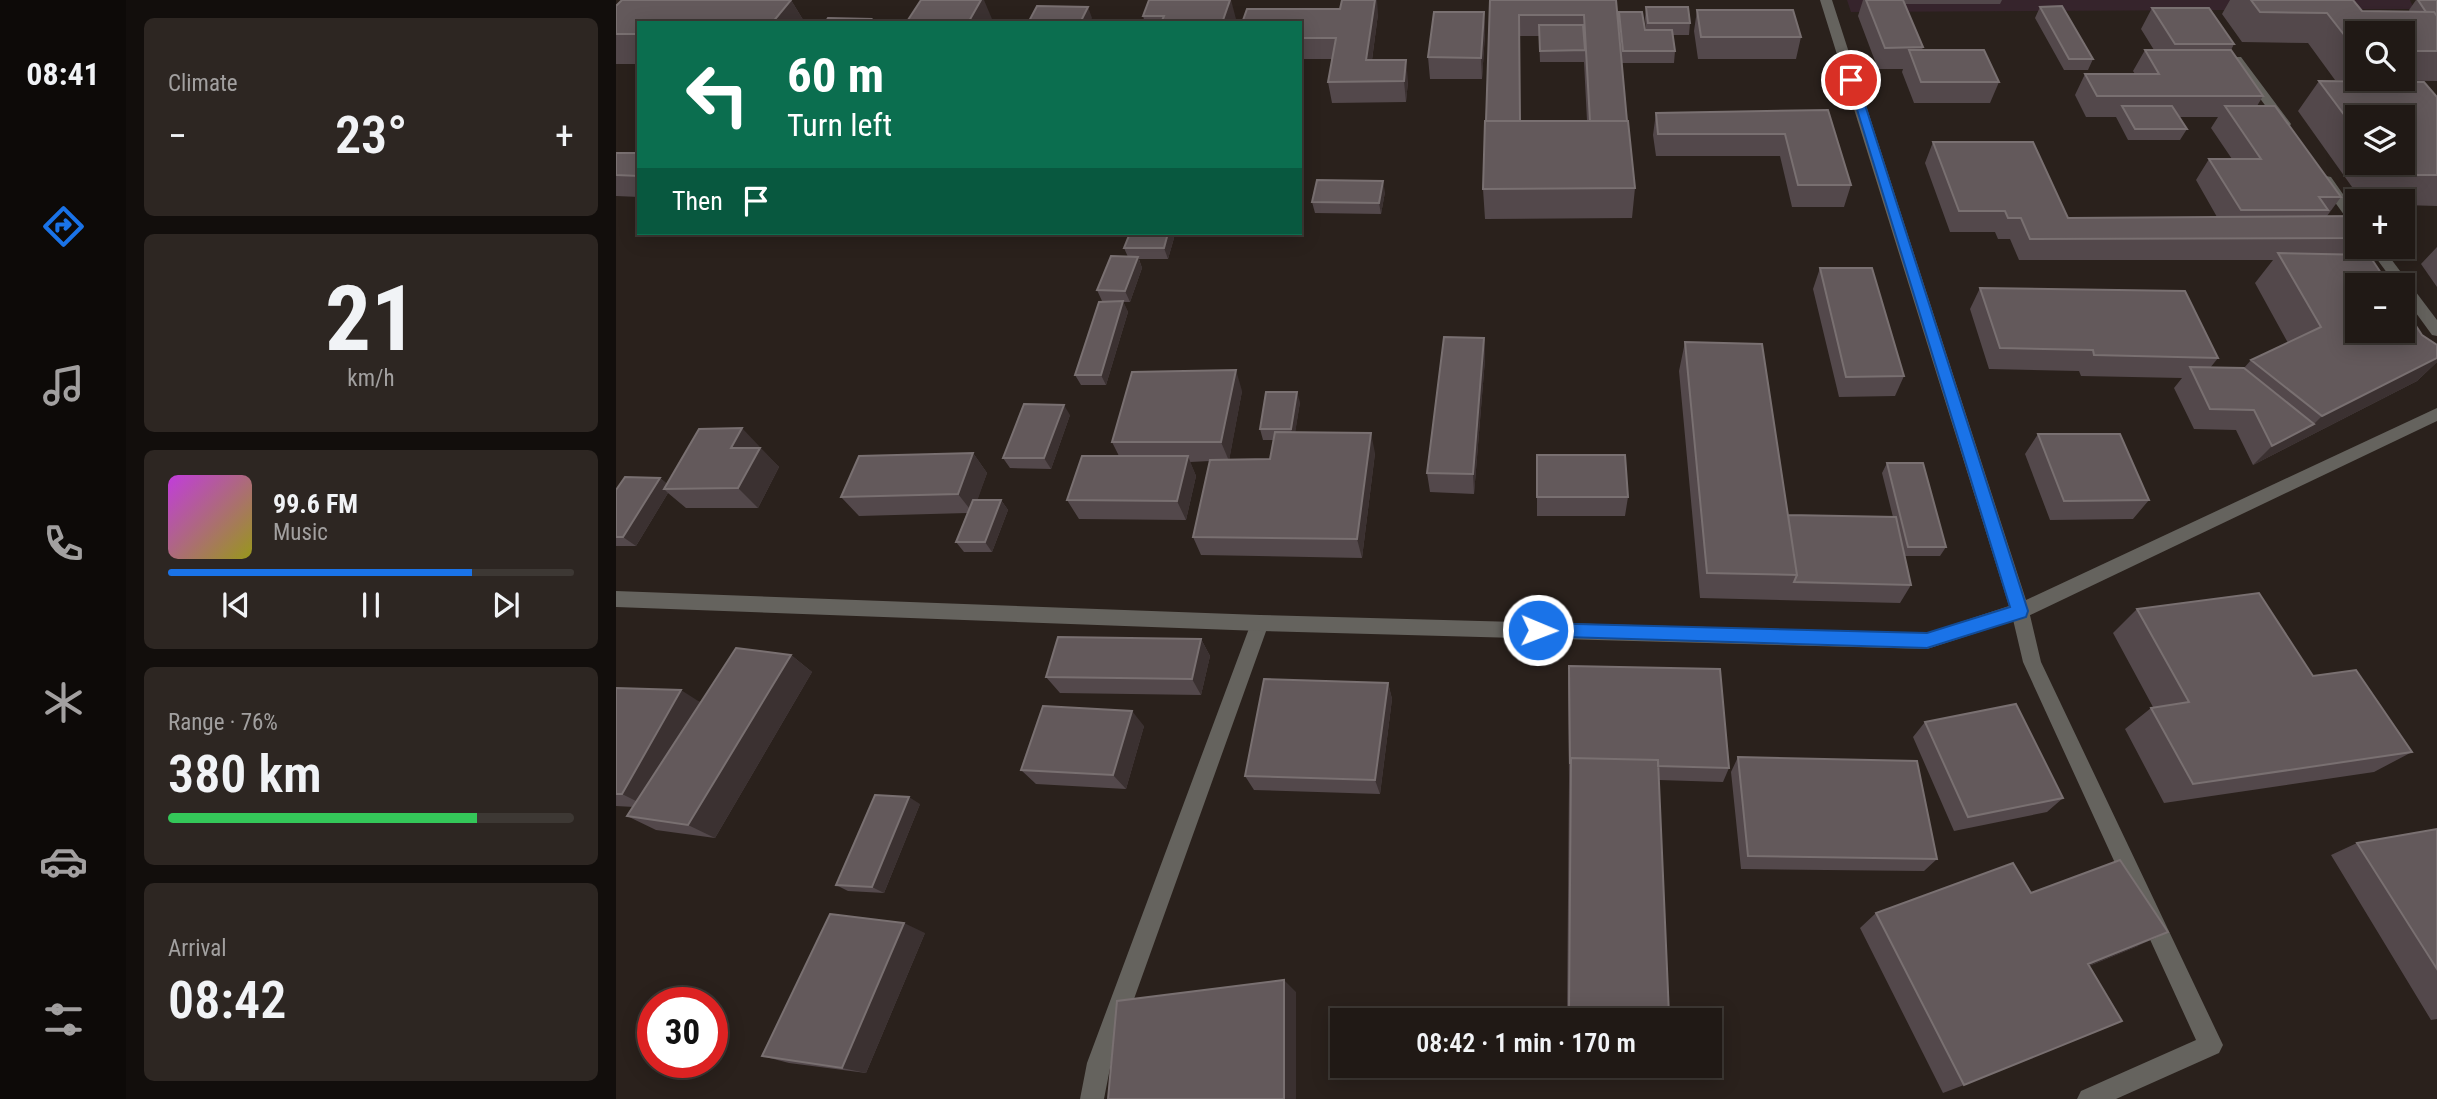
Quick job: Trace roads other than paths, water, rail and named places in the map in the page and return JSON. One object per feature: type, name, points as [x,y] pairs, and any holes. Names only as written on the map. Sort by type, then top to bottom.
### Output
[{"type":"street","points":[[1826,0],[2020,611],[2032,662],[2211,1045],[2089,1099]]},
{"type":"street","points":[[2229,48],[2293,135]]},
{"type":"street","points":[[2317,168],[2345,206]]},
{"type":"street","points":[[2384,259],[2437,331]]},
{"type":"street","points":[[616,599],[1260,623],[1927,641],[2020,611],[2437,414]]},
{"type":"street","points":[[1092,1099],[1100,1062],[1260,623]]}]
